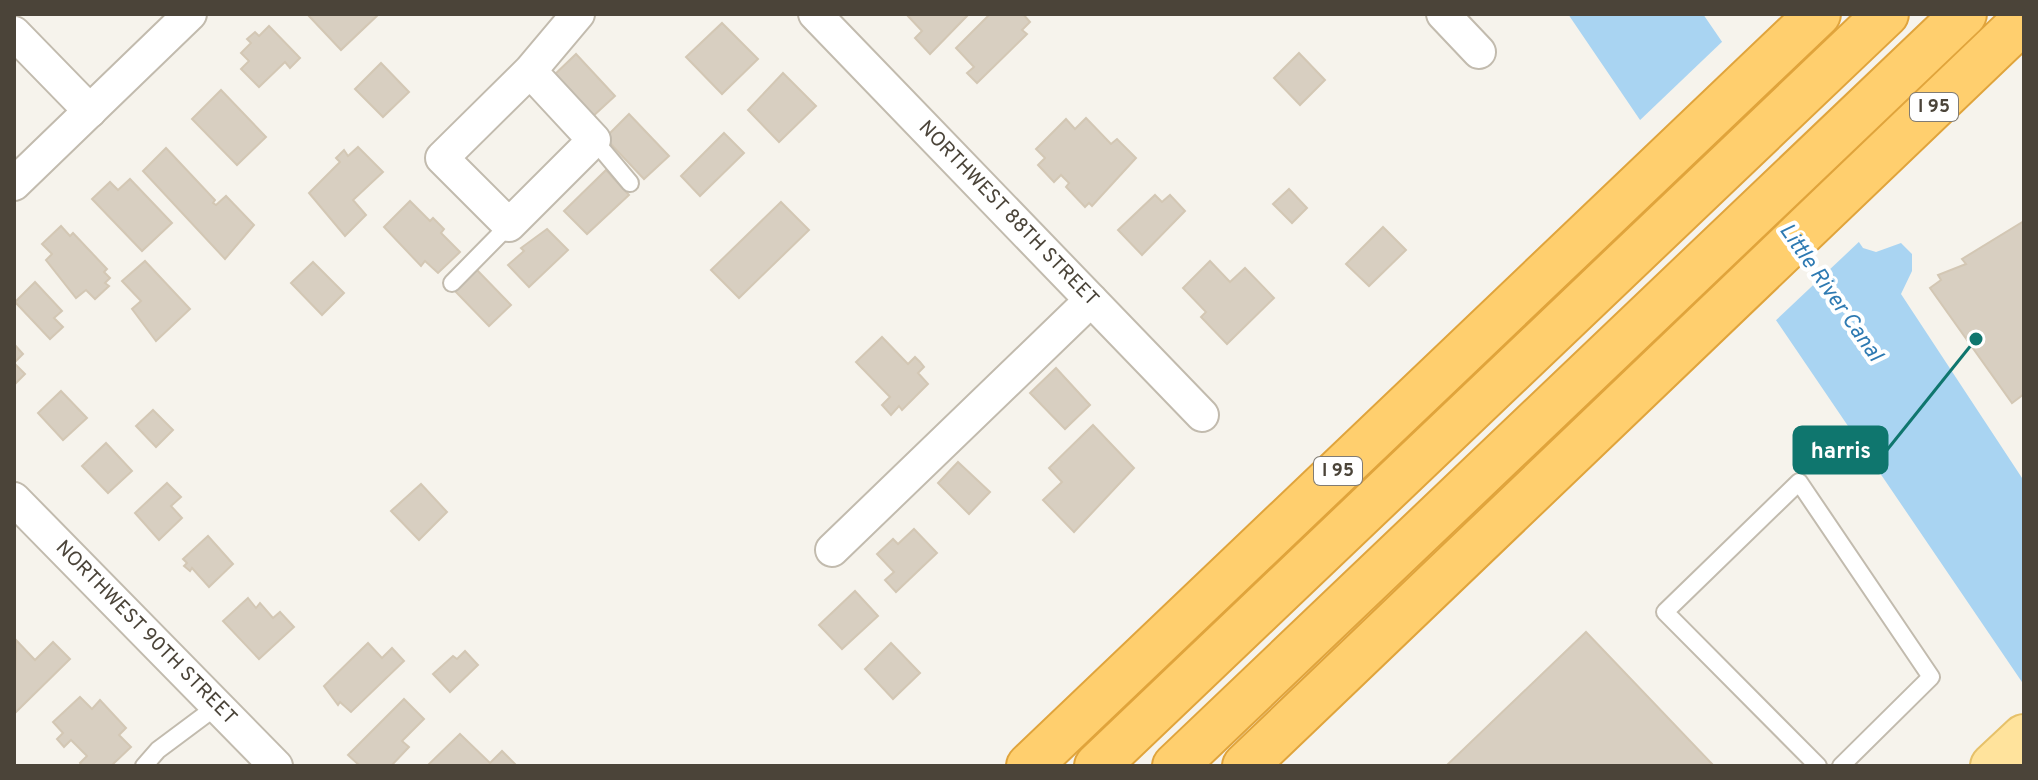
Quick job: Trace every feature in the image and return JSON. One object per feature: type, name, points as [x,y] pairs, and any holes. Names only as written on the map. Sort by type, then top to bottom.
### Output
[{"type":"highway","name":"I 95","points":[[1029,766],[1818,14]]},
{"type":"highway","points":[[1097,766],[1886,14]]},
{"type":"highway","points":[[1175,766],[1964,14]]},
{"type":"highway","name":"I 95","points":[[1245,766],[2024,20]]},
{"type":"main road","points":[[1993,766],[2024,737]]},
{"type":"street","points":[[14,184],[190,14]]},
{"type":"street","points":[[530,71],[594,140],[509,225],[442,158],[530,71],[578,14]]},
{"type":"street","name":"NORTHWEST 88TH STREET","points":[[815,14],[1202,415]]},
{"type":"street","points":[[1443,14],[1479,52]]},
{"type":"street","points":[[14,33],[90,111]]},
{"type":"street","points":[[832,550],[1091,300]]},
{"type":"street","name":"NORTHWEST 90TH STREET","points":[[14,499],[276,766]]},
{"type":"lane","points":[[594,140],[630,183]]},
{"type":"lane","points":[[452,283],[509,225]]},
{"type":"lane","points":[[1818,766],[1665,612],[1799,482],[1931,677],[1841,766]]},
{"type":"lane","points":[[144,766],[158,750],[217,706]]},
{"type":"water","name":"Little River Canal","points":[[1568,14],[1703,14],[1863,248],[1876,252],[1901,243],[1912,254],[1912,271],[1901,294],[2024,481],[2024,685]]},
{"type":"pier","points":[[1725,39],[1862,239],[1773,323],[1637,123]]},
{"type":"building","points":[[307,14],[379,14],[341,50]]},
{"type":"building","points":[[906,14],[969,14],[930,54],[915,38],[922,31]]},
{"type":"building","points":[[990,14],[1023,14],[1030,22],[1022,30],[1027,34],[977,83],[967,73],[974,67],[956,48]]},
{"type":"building","points":[[722,23],[758,59],[722,94],[686,57]]},
{"type":"building","points":[[269,26],[300,58],[290,68],[285,62],[259,87],[241,69],[249,61],[241,53],[251,43],[247,39],[255,32],[259,36]]},
{"type":"building","points":[[1299,53],[1325,80],[1300,105],[1274,78]]},
{"type":"building","points":[[576,54],[615,96],[591,118],[552,77]]},
{"type":"building","points":[[381,63],[409,92],[383,117],[355,89]]},
{"type":"building","points":[[783,73],[816,106],[779,142],[748,110]]},
{"type":"building","points":[[221,90],[266,137],[237,165],[192,119]]},
{"type":"building","points":[[629,114],[669,156],[644,179],[605,138]]},
{"type":"building","points":[[1086,118],[1111,144],[1117,139],[1136,158],[1092,206],[1089,203],[1085,207],[1066,187],[1069,183],[1061,175],[1054,182],[1038,165],[1045,158],[1036,149],[1066,119],[1075,129]]},
{"type":"building","points":[[724,133],[744,153],[700,196],[681,176]]},
{"type":"building","points":[[358,147],[383,172],[353,200],[366,215],[345,236],[309,193],[340,162],[336,158],[344,150],[348,156]]},
{"type":"building","points":[[166,148],[215,200],[213,203],[216,205],[226,196],[254,225],[225,259],[143,171]]},
{"type":"building","points":[[606,170],[629,195],[587,234],[564,211]]},
{"type":"building","points":[[130,179],[172,223],[142,251],[92,199],[110,182],[118,190]]},
{"type":"building","points":[[1289,189],[1307,208],[1292,223],[1273,204]]},
{"type":"building","points":[[1155,195],[1162,202],[1170,195],[1185,211],[1142,255],[1118,230]]},
{"type":"building","points":[[410,201],[430,221],[433,218],[444,229],[441,233],[460,252],[438,273],[425,261],[421,266],[384,227]]},
{"type":"building","points":[[781,202],[809,230],[739,298],[711,270]]},
{"type":"building","points":[[2024,221],[2024,394],[2012,403],[1930,288],[1941,280],[1938,275],[1966,264],[1962,259]]},
{"type":"building","points":[[61,226],[70,236],[73,233],[107,269],[104,272],[110,278],[105,283],[109,286],[95,299],[86,290],[76,298],[46,260],[52,254],[42,244]]},
{"type":"building","points":[[1383,227],[1406,250],[1369,286],[1346,264]]},
{"type":"building","points":[[547,229],[568,250],[529,287],[508,265],[524,251],[521,248]]},
{"type":"building","points":[[145,261],[190,309],[156,341],[132,309],[141,301],[122,281]]},
{"type":"building","points":[[1210,261],[1230,282],[1245,268],[1274,298],[1227,344],[1201,317],[1206,312],[1183,288]]},
{"type":"building","points":[[313,262],[344,293],[322,315],[291,283]]},
{"type":"building","points":[[477,270],[511,305],[489,326],[455,291]]},
{"type":"building","points":[[35,282],[62,311],[54,318],[63,327],[50,339],[15,302]]},
{"type":"building","points":[[882,337],[908,364],[915,357],[920,362],[924,367],[918,373],[928,384],[902,410],[899,406],[891,415],[882,405],[890,397],[856,362]]},
{"type":"building","points":[[14,344],[23,354],[14,363]]},
{"type":"building","points":[[14,363],[25,374],[14,385]]},
{"type":"building","points":[[1056,368],[1090,405],[1065,429],[1030,393]]},
{"type":"building","points":[[61,391],[87,418],[63,440],[38,413]]},
{"type":"building","points":[[153,410],[173,430],[156,447],[136,426]]},
{"type":"building","points":[[1093,425],[1134,468],[1074,532],[1043,500],[1062,482],[1049,468]]},
{"type":"building","points":[[106,443],[132,471],[108,493],[82,466]]},
{"type":"building","points":[[958,462],[990,492],[969,514],[938,483]]},
{"type":"building","points":[[167,483],[181,497],[171,506],[182,518],[159,540],[135,513]]},
{"type":"building","points":[[421,484],[447,512],[419,540],[391,511]]},
{"type":"building","points":[[914,529],[937,553],[896,592],[885,580],[894,572],[877,554],[893,539],[898,544]]},
{"type":"building","points":[[208,536],[233,564],[209,587],[192,568],[190,571],[184,566],[187,563],[183,559]]},
{"type":"building","points":[[855,591],[878,616],[842,649],[819,625]]},
{"type":"building","points":[[248,598],[256,608],[260,603],[273,618],[280,612],[294,627],[259,659],[223,621]]},
{"type":"building","points":[[1586,632],[1714,766],[1446,766]]},
{"type":"building","points":[[16,640],[35,660],[53,642],[70,659],[14,714]]},
{"type":"building","points":[[368,643],[382,658],[392,648],[404,661],[351,712],[340,702],[338,705],[324,686]]},
{"type":"building","points":[[891,643],[920,673],[893,699],[865,669]]},
{"type":"building","points":[[465,651],[478,665],[450,692],[433,674],[453,656],[457,659]]},
{"type":"building","points":[[80,697],[92,709],[100,700],[126,728],[119,735],[131,747],[111,766],[82,766],[80,763],[87,756],[71,740],[64,747],[57,739],[63,733],[53,722]]},
{"type":"building","points":[[404,699],[424,719],[402,741],[409,747],[391,766],[360,766],[348,755]]},
{"type":"building","points":[[460,734],[490,763],[502,751],[517,766],[427,766]]},
{"type":"place","name":"harris","points":[[1976,339]]}]
